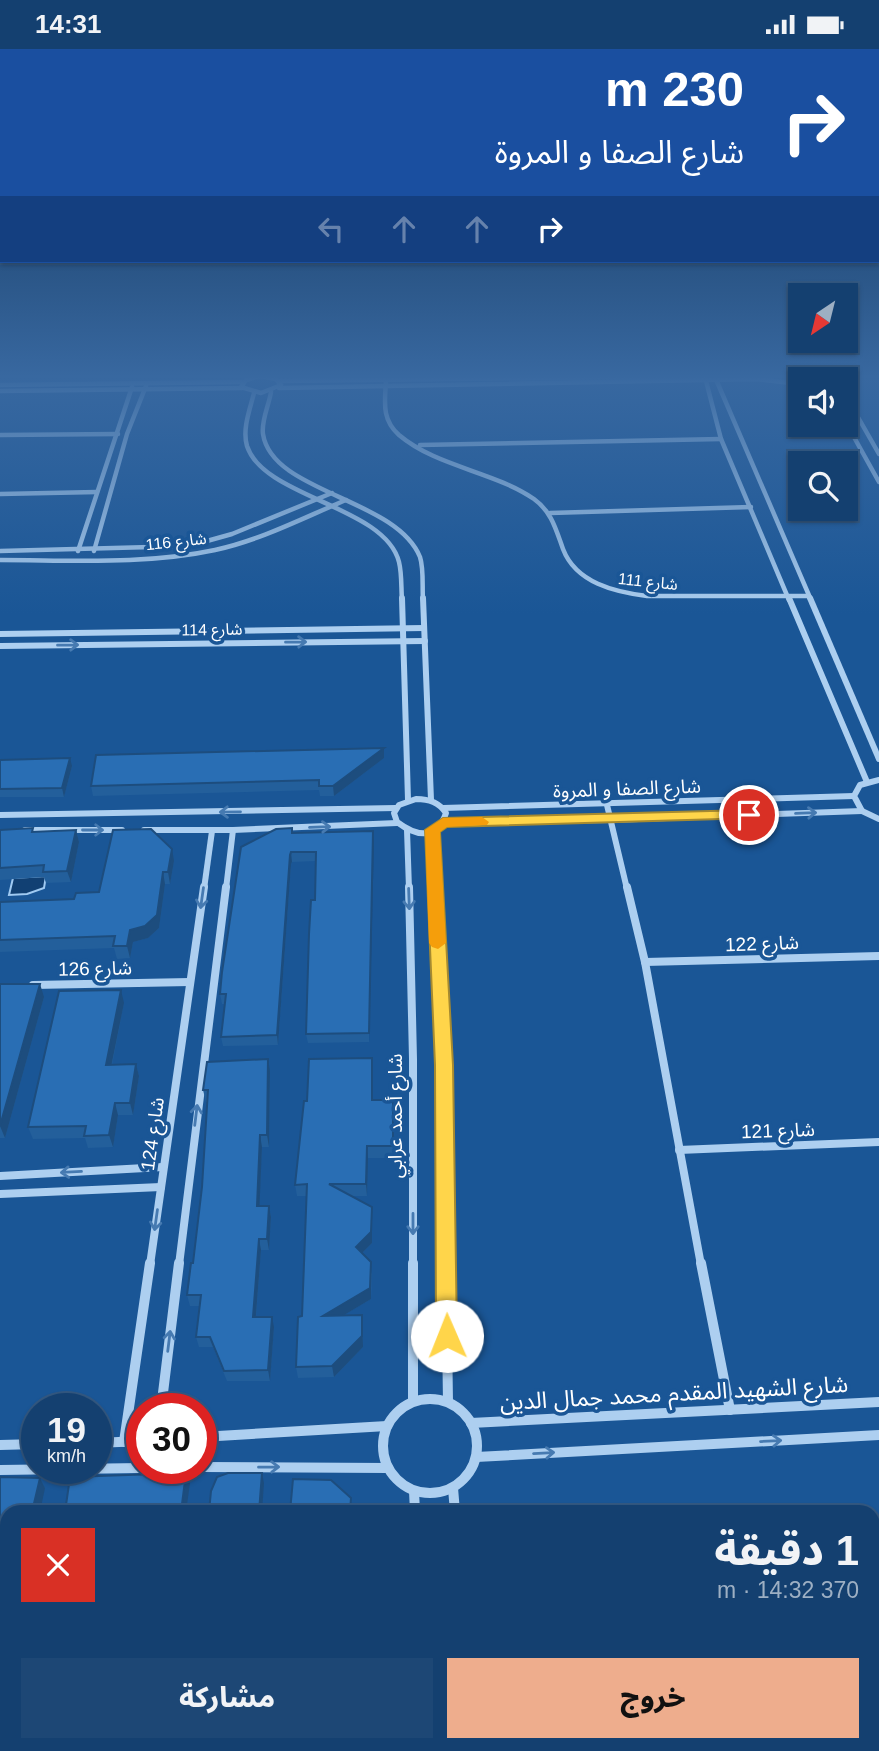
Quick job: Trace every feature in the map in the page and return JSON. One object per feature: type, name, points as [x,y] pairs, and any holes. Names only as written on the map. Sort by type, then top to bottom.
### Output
[{"type":"street","points":[[75,559],[109,455]]},
{"type":"street","points":[[92,558],[121,455]]},
{"type":"street","points":[[250,455],[269,473],[368,525],[394,551],[402,570],[408,800]]},
{"type":"street","points":[[273,455],[296,474],[386,520],[404,534],[416,549],[424,572],[432,800]]},
{"type":"street","points":[[439,455],[526,493],[550,513],[751,507]]},
{"type":"street","points":[[728,455],[867,782]]},
{"type":"street","points":[[749,455],[879,759]]},
{"type":"street","points":[[864,455],[879,482]]},
{"type":"street","points":[[0,494],[97,492]]},
{"type":"street","name":"شارع 116","points":[[0,551],[175,548],[200,544],[232,534],[332,493]]},
{"type":"street","name":"شارع 116","points":[[0,560],[179,556],[219,549],[346,500]]},
{"type":"street","name":"شارع 111","points":[[550,513],[569,564],[586,578],[610,589],[654,597],[809,596]]},
{"type":"street","name":"شارع 114","points":[[0,634],[425,628]]},
{"type":"street","points":[[156,644],[157,633]]},
{"type":"street","name":"شارع 114","points":[[0,646],[425,641]]},
{"type":"street","points":[[879,780],[860,785],[854,796],[862,811],[879,819]]},
{"type":"street","name":"شارع الصفا و المروة","points":[[443,808],[854,796]]},
{"type":"street","points":[[0,815],[396,809],[408,800],[432,800],[443,808],[446,818],[432,830],[407,830],[394,819],[396,809]]},
{"type":"street","points":[[607,805],[645,962],[730,1410]]},
{"type":"street","name":"شارع الصفا و المروة","points":[[443,823],[862,811]]},
{"type":"street","points":[[13,830],[212,831],[397,823]]},
{"type":"street","points":[[163,1393],[233,830]]},
{"type":"street","name":"شارع أحمد عرابي","points":[[407,830],[413,1059],[413,1401]]},
{"type":"street","points":[[432,830],[444,1065],[447,1402]]},
{"type":"street","name":"شارع 124","points":[[124,1442],[212,831]]},
{"type":"street","name":"شارع 122","points":[[645,962],[879,956]]},
{"type":"street","name":"شارع 126","points":[[27,985],[190,982]]},
{"type":"street","name":"شارع 121","points":[[679,1150],[879,1142]]},
{"type":"street","points":[[0,1176],[163,1167]]},
{"type":"street","points":[[0,1194],[161,1187]]},
{"type":"street","points":[[436,1399],[447,1402],[461,1410],[471,1423],[477,1445],[476,1457],[464,1480],[453,1487],[427,1494],[414,1491],[404,1485],[388,1468],[383,1440],[387,1426],[393,1416],[413,1401],[436,1399]]},
{"type":"street","name":"شارع الشهيد المقدم محمد جمال الدين","points":[[471,1423],[879,1402]]},
{"type":"street","points":[[217,1436],[387,1426]]},
{"type":"street","points":[[476,1457],[879,1435]]},
{"type":"street","points":[[112,1442],[124,1442]]},
{"type":"street","points":[[0,1445],[21,1444]]},
{"type":"street","points":[[217,1467],[388,1468]]},
{"type":"street","points":[[0,1470],[126,1468]]},
{"type":"street","points":[[453,1487],[454,1505]]},
{"type":"street","points":[[414,1491],[415,1505]]},
{"type":"water","points":[[46,876],[44,888],[27,894],[9,895],[13,878]]},
{"type":"building","points":[[384,748],[333,786],[319,786],[319,780],[91,786],[96,755]]},
{"type":"building","points":[[70,758],[62,788],[0,789],[0,760]]},
{"type":"building","points":[[33,828],[32,832],[76,830],[67,871],[43,872],[44,865],[0,868],[0,830]]},
{"type":"building","points":[[292,828],[292,833],[373,831],[369,1033],[306,1034],[309,934],[311,900],[315,900],[316,852],[291,852],[277,1035],[221,1037],[226,994],[220,994],[222,972],[241,847],[276,829]]},
{"type":"building","points":[[151,829],[172,849],[168,872],[163,872],[157,915],[145,926],[130,930],[127,946],[113,946],[115,936],[0,940],[0,902],[74,899],[76,893],[99,892],[113,830]]},
{"type":"building","points":[[0,984],[40,984],[0,1126]]},
{"type":"building","points":[[121,990],[106,1065],[136,1064],[130,1103],[115,1103],[109,1135],[84,1136],[86,1126],[28,1127],[59,991]]},
{"type":"building","points":[[372,1058],[372,1100],[393,1100],[393,1146],[367,1146],[366,1184],[329,1184],[372,1207],[371,1232],[356,1247],[371,1262],[370,1288],[323,1316],[362,1315],[362,1336],[332,1366],[296,1367],[298,1317],[302,1316],[307,1184],[295,1185],[304,1101],[307,1101],[309,1059]]},
{"type":"building","points":[[268,1059],[267,1135],[260,1135],[257,1206],[269,1206],[267,1239],[259,1239],[253,1317],[272,1317],[268,1370],[224,1371],[210,1337],[196,1337],[201,1295],[187,1295],[202,1187],[208,1090],[203,1090],[207,1062]]},
{"type":"building","points":[[228,1473],[262,1473],[260,1505],[210,1505],[214,1484],[217,1484],[217,1477]]},
{"type":"building","points":[[126,1475],[126,1484],[185,1484],[182,1505],[66,1505],[69,1484],[112,1484],[112,1476]]},
{"type":"building","points":[[0,1477],[21,1478],[21,1484],[39,1484],[34,1505],[0,1505]]},
{"type":"building","points":[[293,1479],[331,1480],[351,1498],[350,1505],[291,1505]]},
{"type":"slow traffic","points":[[438,943],[432,830],[443,823],[482,822]]},
{"type":"route","points":[[447,1336],[444,1065],[432,830],[443,823],[749,815]]}]
